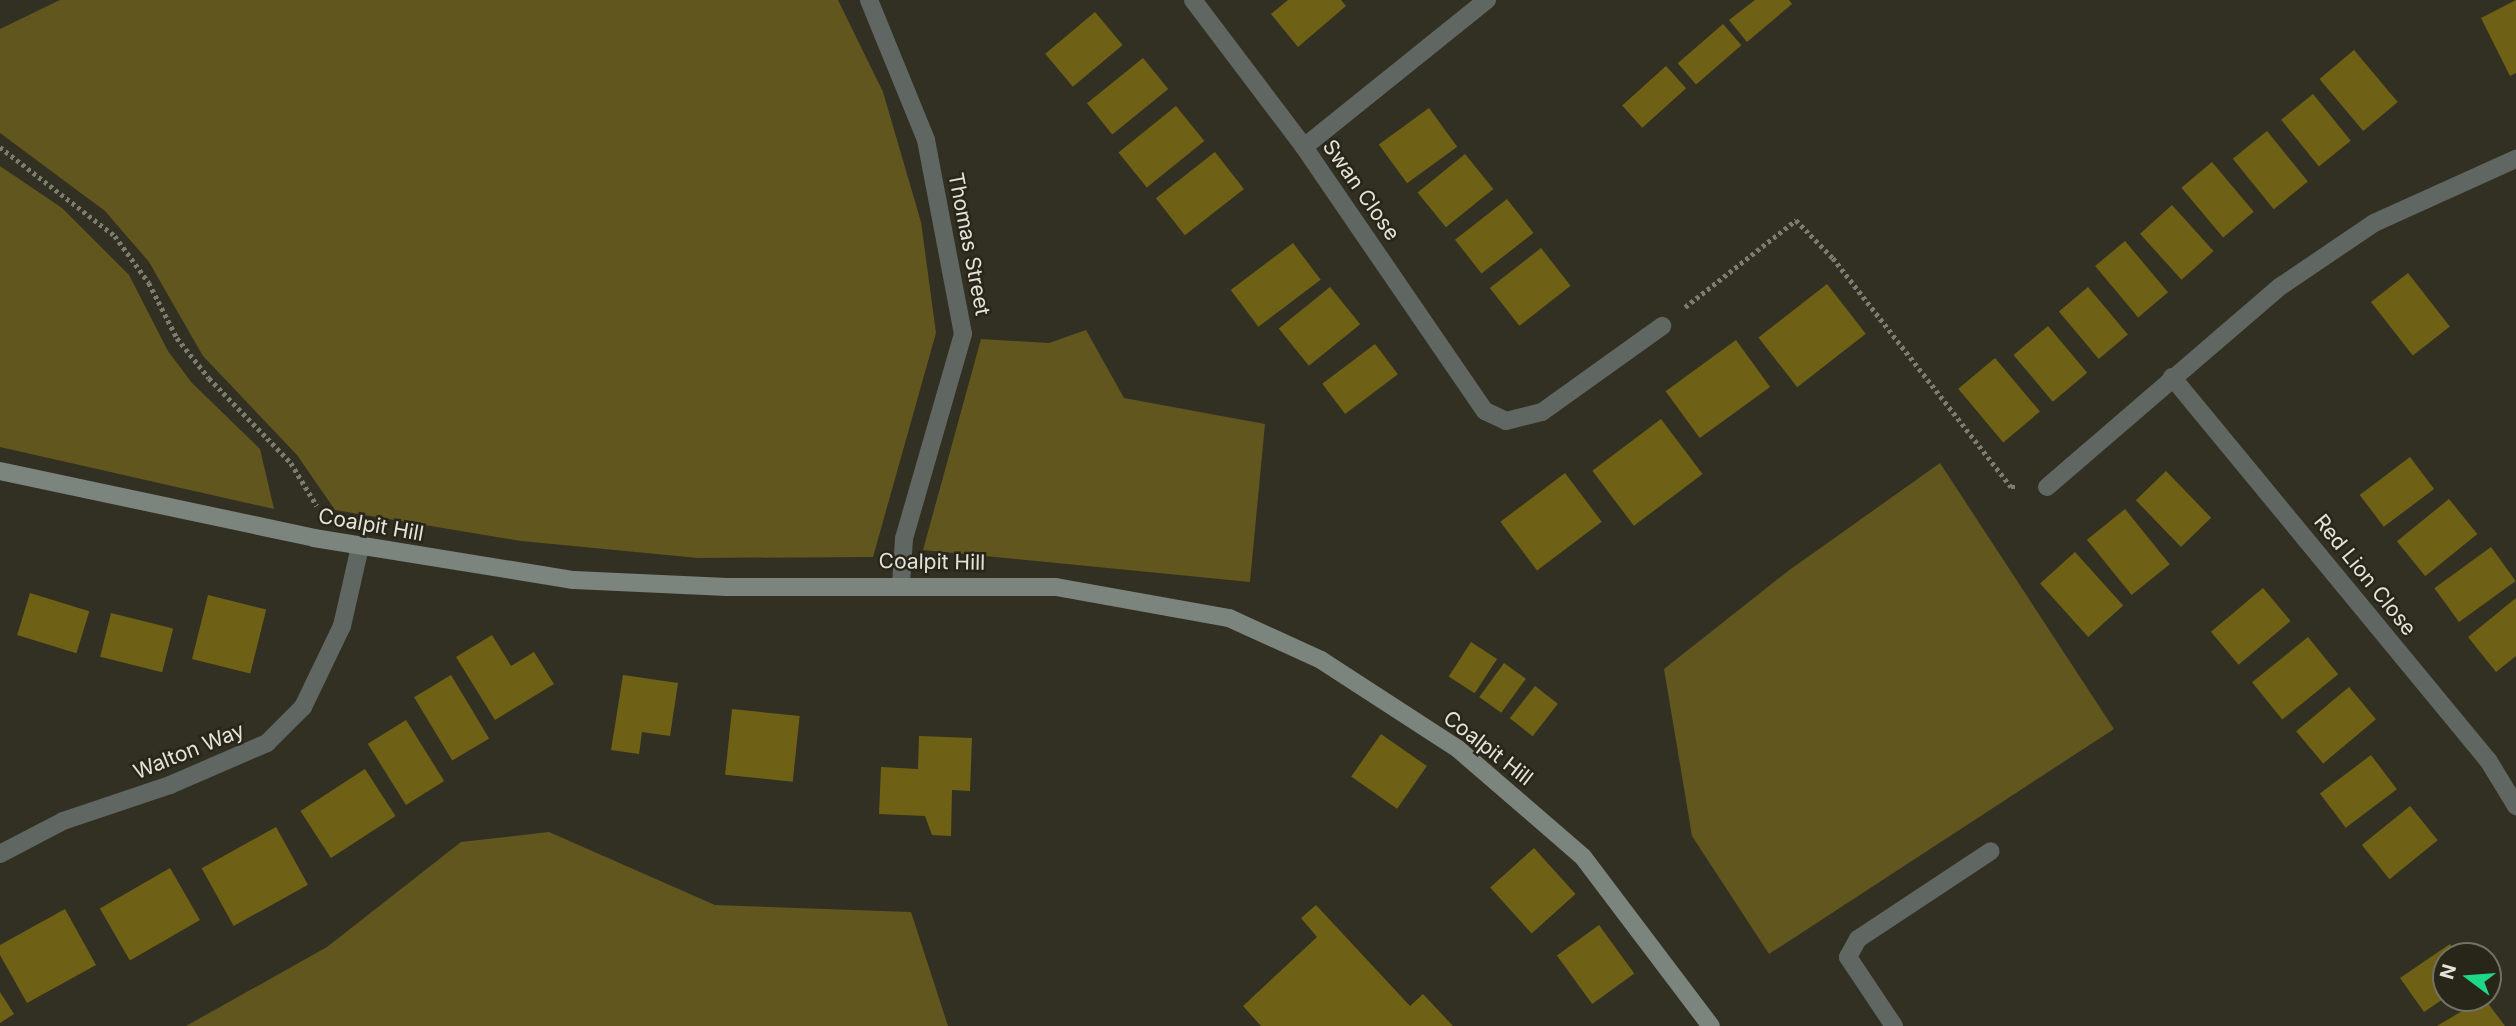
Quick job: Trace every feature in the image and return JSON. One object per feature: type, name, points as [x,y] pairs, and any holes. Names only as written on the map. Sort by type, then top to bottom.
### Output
[{"type":"street","name":"Thomas Street","points":[[869,0],[926,140],[963,334],[904,539],[901,584]]},
{"type":"street","name":"Swan Close","points":[[1193,0],[1304,148],[1485,411],[1506,421],[1542,412],[1662,326]]},
{"type":"street","points":[[1304,148],[1487,0]]},
{"type":"street","points":[[2047,487],[2281,286],[2374,223],[2516,159]]},
{"type":"street","name":"Red Lion Close","points":[[2172,377],[2488,760],[2516,806]]},
{"type":"street","name":"Coalpit Hill","points":[[0,471],[360,547],[574,580],[727,587],[901,584],[1056,587],[1229,618],[1321,660],[1458,749],[1583,857],[1711,1026]]},
{"type":"street","name":"Walton Way","points":[[0,854],[63,821],[170,785],[267,743],[303,706],[342,626],[360,547]]},
{"type":"street","points":[[1894,1026],[1848,957],[1858,939],[1991,851]]},
{"type":"path","points":[[0,146],[115,236],[185,348],[291,463],[317,506],[314,538]]},
{"type":"path","points":[[1662,326],[1796,220],[1833,258],[2011,487],[2047,487]]},
{"type":"shaded area","points":[[60,0],[838,0],[883,92],[921,222],[936,333],[873,557],[698,558],[521,541],[335,510],[297,455],[203,356],[149,262],[105,211],[0,133],[0,29]]},
{"type":"shaded area","points":[[0,166],[62,208],[129,275],[168,351],[192,383],[260,449],[274,509],[0,447]]},
{"type":"shaded area","points":[[1086,330],[1124,398],[1265,424],[1250,582],[923,550],[981,339],[1049,343]]},
{"type":"shaded area","points":[[1940,463],[2114,729],[1769,954],[1692,836],[1664,669],[1788,571]]},
{"type":"shaded area","points":[[549,832],[715,905],[911,912],[948,1026],[186,1026],[327,947],[461,842]]},
{"type":"building","points":[[1288,0],[1341,0],[1346,6],[1298,47],[1271,14]]},
{"type":"building","points":[[1755,0],[1789,0],[1792,4],[1747,42],[1729,20]]},
{"type":"building","points":[[2516,0],[2516,73],[2510,76],[2481,18]]},
{"type":"building","points":[[1095,12],[1123,45],[1073,87],[1045,54]]},
{"type":"building","points":[[1723,24],[1741,45],[1696,84],[1678,63]]},
{"type":"building","points":[[2354,50],[2398,102],[2363,131],[2320,79]]},
{"type":"building","points":[[1143,58],[1168,89],[1112,134],[1087,103]]},
{"type":"building","points":[[1666,66],[1686,88],[1642,128],[1622,105]]},
{"type":"building","points":[[2313,94],[2351,141],[2319,166],[2281,120]]},
{"type":"building","points":[[1176,106],[1204,141],[1147,188],[1118,153]]},
{"type":"building","points":[[1429,108],[1457,147],[1407,183],[1379,144]]},
{"type":"building","points":[[2267,131],[2308,182],[2274,209],[2233,159]]},
{"type":"building","points":[[1215,152],[1244,189],[1185,235],[1156,198]]},
{"type":"building","points":[[1465,154],[1493,189],[1446,227],[1418,192]]},
{"type":"building","points":[[2212,162],[2254,212],[2223,238],[2181,188]]},
{"type":"building","points":[[1507,199],[1533,233],[1481,274],[1455,240]]},
{"type":"building","points":[[2172,205],[2213,251],[2182,280],[2140,234]]},
{"type":"building","points":[[2125,241],[2168,292],[2138,317],[2095,266]]},
{"type":"building","points":[[1293,243],[1321,280],[1258,327],[1231,290]]},
{"type":"building","points":[[1541,248],[1571,286],[1519,326],[1490,288]]},
{"type":"building","points":[[2408,273],[2450,327],[2413,356],[2371,302]]},
{"type":"building","points":[[1827,284],[1866,334],[1797,387],[1758,338]]},
{"type":"building","points":[[1330,287],[1360,324],[1309,366],[1279,329]]},
{"type":"building","points":[[2088,287],[2128,334],[2099,359],[2059,311]]},
{"type":"building","points":[[2048,326],[2087,373],[2053,402],[2014,355]]},
{"type":"building","points":[[1736,340],[1770,387],[1700,438],[1666,391]]},
{"type":"building","points":[[1375,344],[1398,374],[1345,414],[1322,384]]},
{"type":"building","points":[[1995,358],[2040,412],[2003,442],[1958,389]]},
{"type":"building","points":[[1661,419],[1703,474],[1634,526],[1592,471]]},
{"type":"building","points":[[2410,457],[2434,489],[2384,527],[2360,495]]},
{"type":"building","points":[[2166,471],[2211,518],[2181,547],[2136,500]]},
{"type":"building","points":[[1565,473],[1602,522],[1537,570],[1500,522]]},
{"type":"building","points":[[2449,499],[2477,534],[2425,576],[2397,541]]},
{"type":"building","points":[[2125,509],[2170,564],[2132,595],[2087,540]]},
{"type":"building","points":[[2491,547],[2516,581],[2459,622],[2434,588]]},
{"type":"building","points":[[2075,552],[2123,606],[2088,637],[2040,583]]},
{"type":"building","points":[[2263,588],[2291,621],[2239,665],[2211,632]]},
{"type":"building","points":[[30,593],[89,611],[76,653],[17,635]]},
{"type":"building","points":[[208,595],[266,610],[250,674],[192,659]]},
{"type":"building","points":[[2516,598],[2516,656],[2496,672],[2468,637]]},
{"type":"building","points":[[111,613],[173,628],[162,672],[100,657]]},
{"type":"building","points":[[492,635],[511,666],[534,652],[554,684],[495,720],[456,657]]},
{"type":"building","points":[[2308,637],[2338,674],[2282,720],[2252,682]]},
{"type":"building","points":[[1471,642],[1497,659],[1475,693],[1449,676]]},
{"type":"building","points":[[1504,663],[1526,679],[1501,713],[1479,697]]},
{"type":"building","points":[[451,675],[489,738],[452,761],[414,697]]},
{"type":"building","points":[[623,675],[678,683],[670,736],[642,732],[639,754],[611,750]]},
{"type":"building","points":[[1535,686],[1558,704],[1533,736],[1510,718]]},
{"type":"building","points":[[2349,687],[2376,719],[2323,764],[2296,731]]},
{"type":"building","points":[[732,709],[800,716],[793,782],[725,775]]},
{"type":"building","points":[[406,720],[444,781],[406,805],[368,744]]},
{"type":"building","points":[[1381,734],[1427,766],[1397,809],[1351,777]]},
{"type":"building","points":[[919,736],[972,738],[970,791],[952,790],[951,836],[932,835],[925,816],[879,814],[881,767],[918,769]]},
{"type":"building","points":[[2371,755],[2397,789],[2346,828],[2320,794]]},
{"type":"building","points":[[365,769],[395,816],[331,858],[300,811]]},
{"type":"building","points":[[2410,806],[2438,840],[2390,879],[2362,845]]},
{"type":"building","points":[[276,827],[308,885],[234,926],[202,868]]},
{"type":"building","points":[[1534,848],[1575,894],[1532,934],[1490,887]]},
{"type":"building","points":[[170,868],[200,920],[130,960],[100,908]]},
{"type":"building","points":[[1316,905],[1410,1006],[1423,994],[1453,1026],[1261,1026],[1243,1006],[1317,937],[1301,918]]},
{"type":"building","points":[[65,909],[96,965],[27,1003],[0,955],[0,945]]},
{"type":"building","points":[[1599,925],[1634,974],[1592,1004],[1557,956]]},
{"type":"building","points":[[2432,956],[2432,1007],[2424,1012],[2400,978]]},
{"type":"building","points":[[0,992],[14,1014],[0,1023]]},
{"type":"building","points":[[2460,1012],[2494,1012],[2505,1026],[2437,1026]]}]
